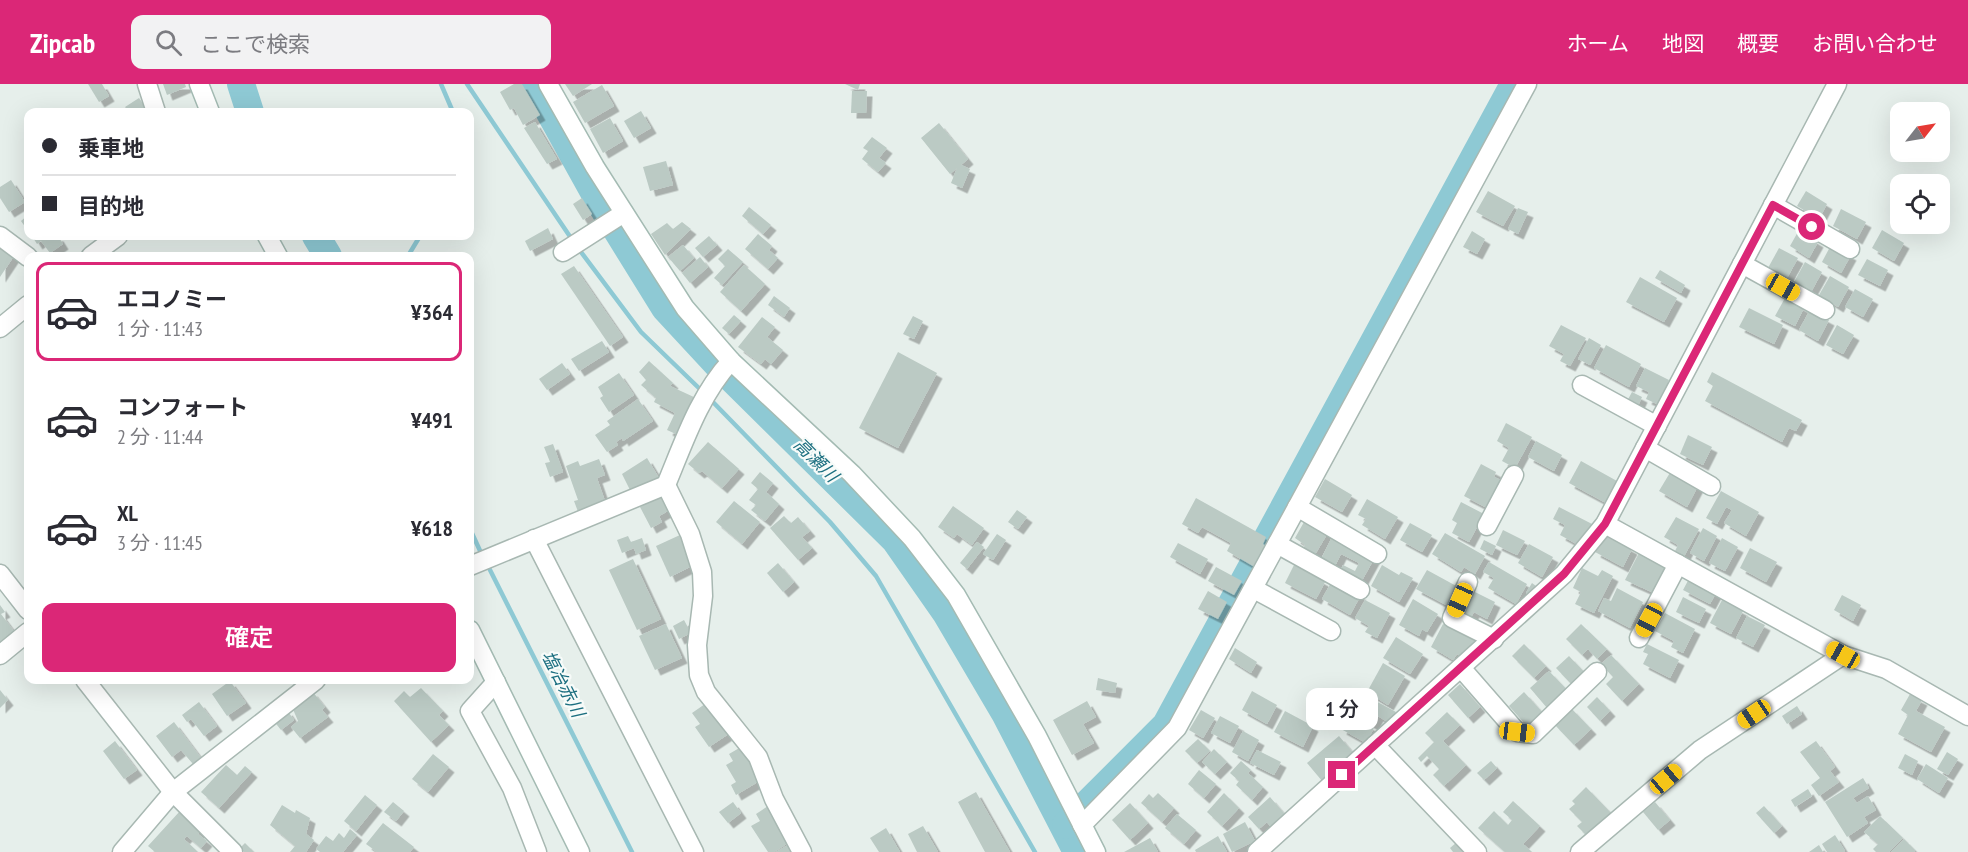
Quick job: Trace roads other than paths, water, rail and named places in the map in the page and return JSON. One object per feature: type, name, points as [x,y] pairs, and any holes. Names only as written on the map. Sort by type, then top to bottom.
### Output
[{"type":"street","points":[[147,84],[155,108]]},
{"type":"street","points":[[199,84],[208,108]]},
{"type":"street","points":[[548,84],[624,213],[685,308],[731,361],[852,474],[912,538],[956,595],[1037,736],[1096,852]]},
{"type":"street","points":[[1082,825],[1177,728],[1527,84]]},
{"type":"street","points":[[1257,852],[1462,669],[1564,574],[1605,524],[1838,84]]},
{"type":"street","points":[[1773,205],[1850,249]]},
{"type":"street","points":[[563,252],[624,213]]},
{"type":"street","points":[[0,236],[24,254]]},
{"type":"street","points":[[96,252],[113,240]]},
{"type":"street","points":[[1742,264],[1825,310]]},
{"type":"street","points":[[0,328],[24,308]]},
{"type":"street","points":[[474,564],[666,485],[701,404],[716,377],[731,361]]},
{"type":"street","points":[[1582,385],[1657,426]]},
{"type":"street","points":[[1645,448],[1711,486]]},
{"type":"street","points":[[1487,526],[1515,475]]},
{"type":"street","points":[[666,485],[690,534],[702,572],[703,596],[697,645],[702,684],[758,757],[774,799],[802,852]]},
{"type":"street","points":[[1297,507],[1377,554]]},
{"type":"street","points":[[1605,524],[1843,655],[1886,669],[1968,716]]},
{"type":"street","points":[[534,539],[694,852]]},
{"type":"street","points":[[1277,544],[1360,590]]},
{"type":"street","points":[[1639,638],[1678,564]]},
{"type":"street","points":[[0,574],[24,605]]},
{"type":"street","points":[[1468,582],[1452,618],[1494,639]]},
{"type":"street","points":[[1254,589],[1331,631]]},
{"type":"street","points":[[0,654],[24,635]]},
{"type":"street","points":[[474,638],[580,852]]},
{"type":"street","points":[[1580,852],[1700,750],[1843,655]]},
{"type":"street","points":[[1462,669],[1517,732],[1533,734],[1597,672]]},
{"type":"street","points":[[496,682],[470,711],[507,778],[537,852]]},
{"type":"street","points":[[88,684],[173,792],[233,852]]},
{"type":"street","points":[[122,852],[173,792],[311,684]]},
{"type":"street","points":[[1376,745],[1477,852]]},
{"type":"waterway","points":[[241,84],[249,108]]},
{"type":"waterway","name":"塩冶赤川","points":[[441,84],[451,108]]},
{"type":"waterway","points":[[467,84],[573,241]]},
{"type":"waterway","name":"高瀬川","points":[[534,84],[600,203],[665,308],[716,363],[895,540],[946,613],[1006,715],[1077,852]]},
{"type":"waterway","points":[[1066,825],[1166,725],[1514,84]]},
{"type":"waterway","points":[[318,240],[326,252]]},
{"type":"waterway","name":"塩冶赤川","points":[[410,252],[418,240]]},
{"type":"waterway","points":[[578,248],[641,332],[704,393]]},
{"type":"waterway","points":[[710,399],[830,522],[876,576],[1035,852]]},
{"type":"waterway","name":"塩冶赤川","points":[[474,538],[482,555]]},
{"type":"waterway","name":"塩冶赤川","points":[[486,562],[632,852]]}]
